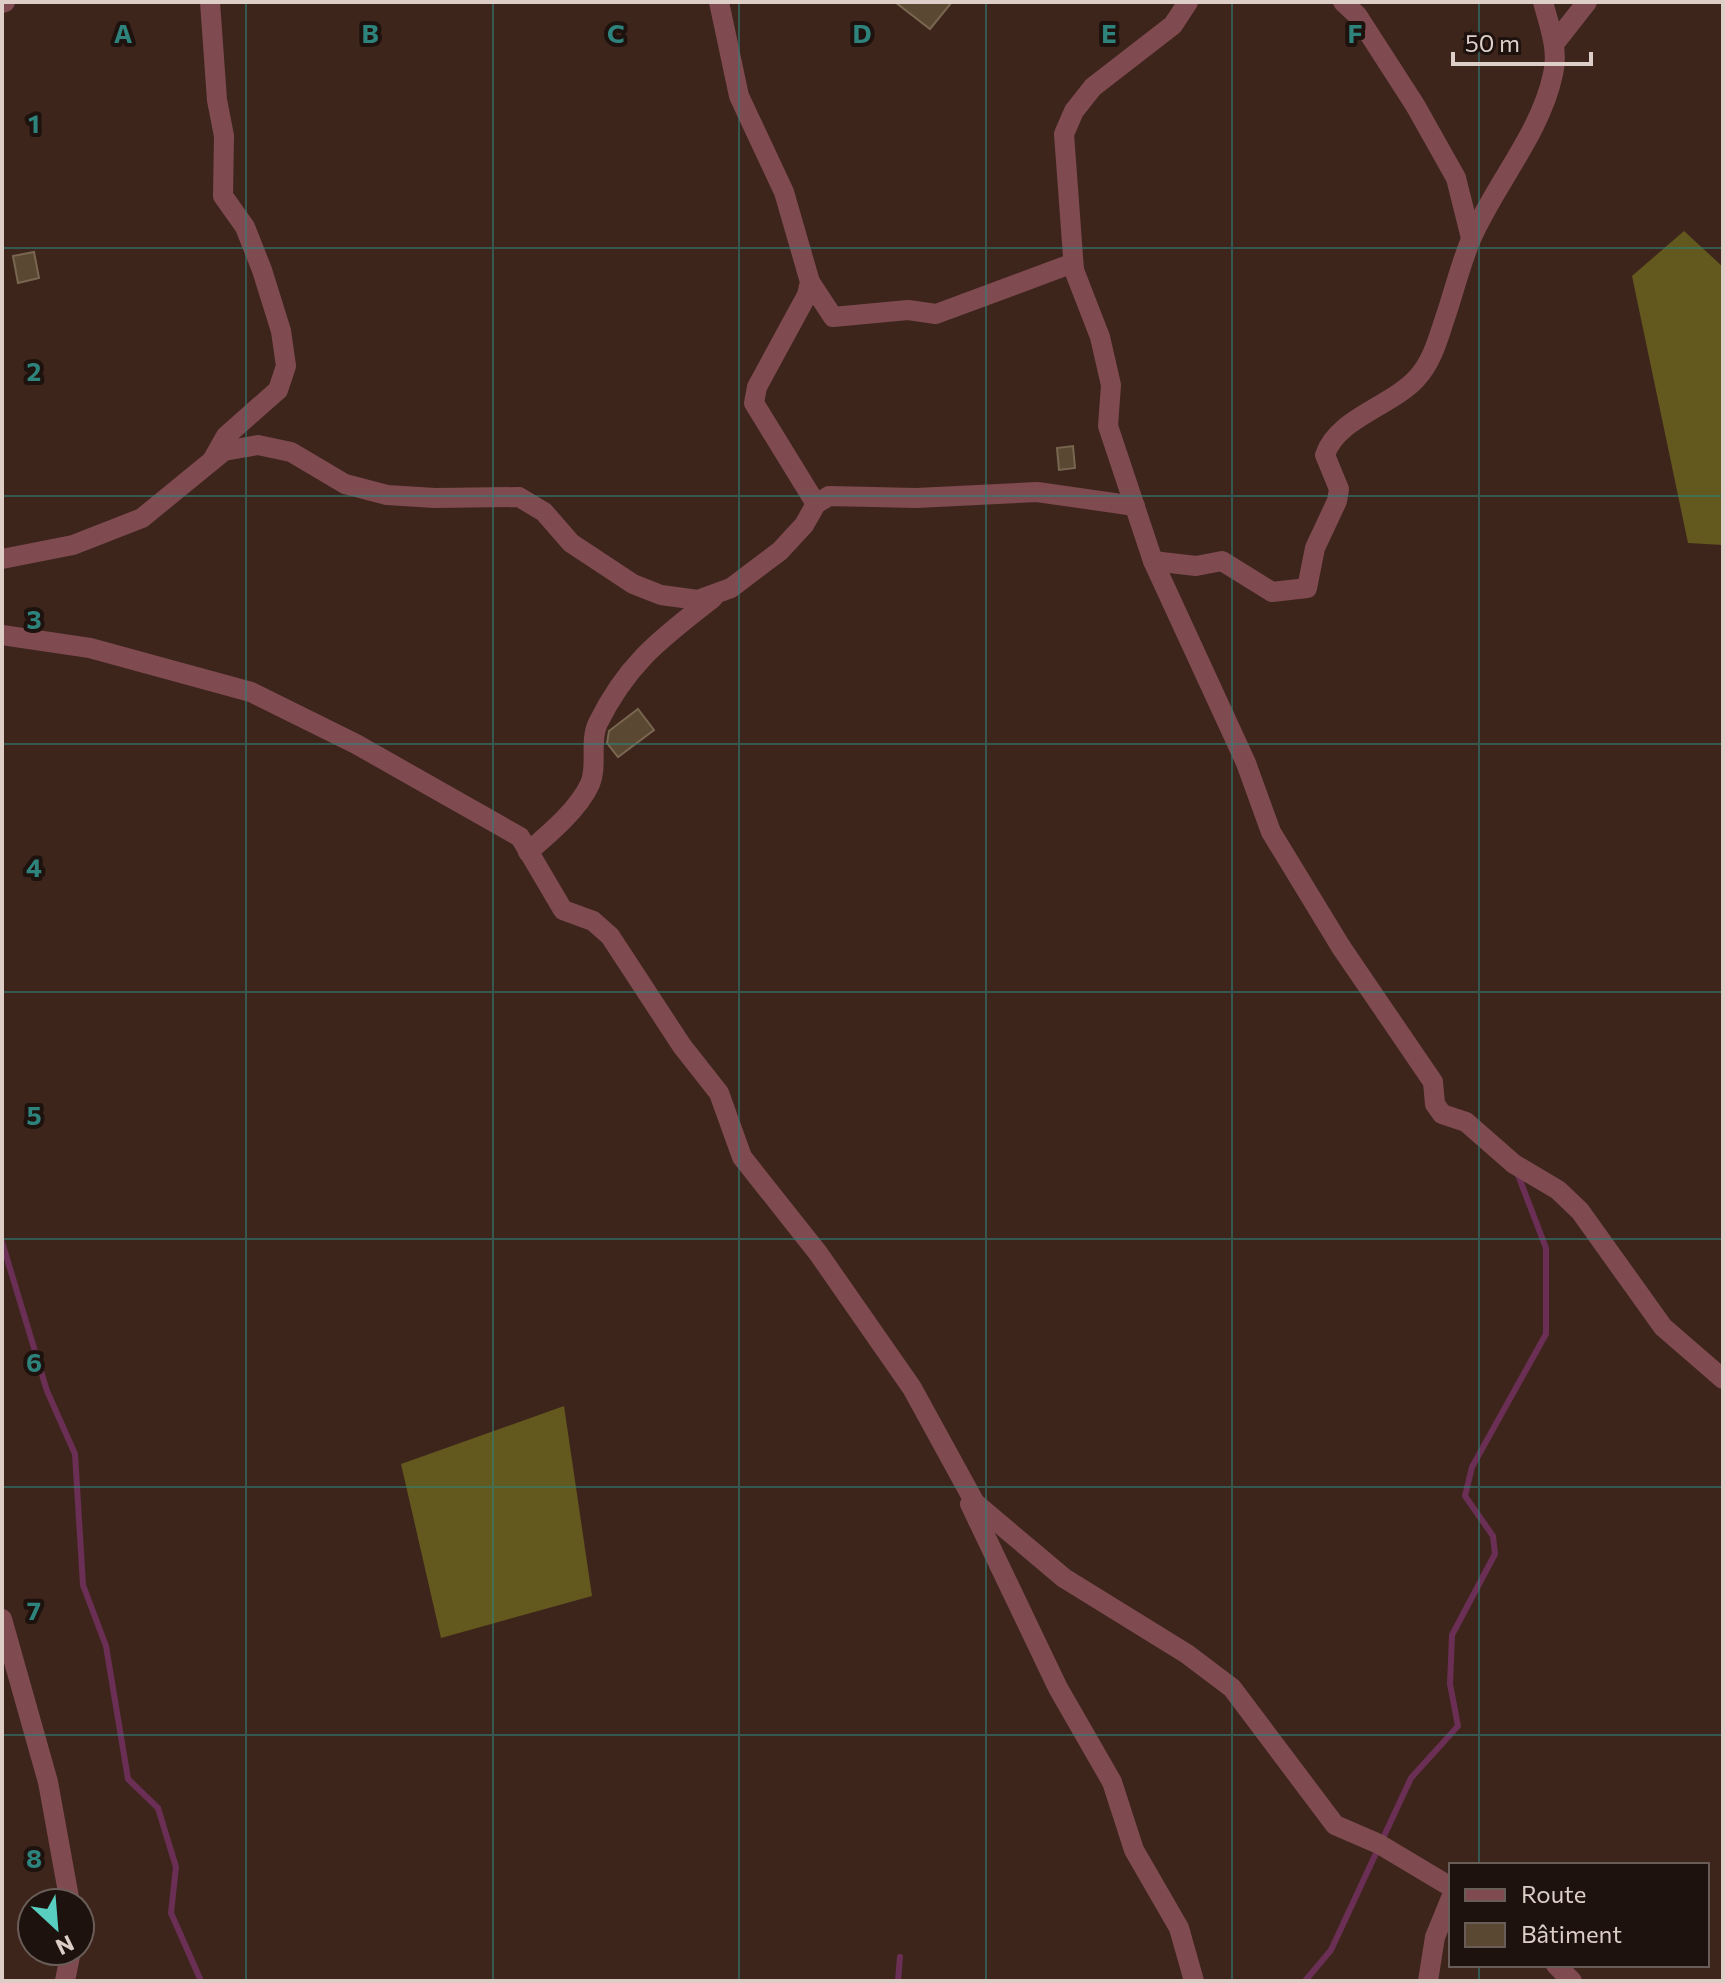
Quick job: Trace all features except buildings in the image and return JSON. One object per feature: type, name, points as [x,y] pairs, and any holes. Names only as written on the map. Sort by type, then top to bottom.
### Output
[{"type":"street","points":[[210,2],[217,100],[224,136],[223,196],[245,227],[262,270],[281,331],[286,366],[278,390],[226,436],[211,462]]},
{"type":"street","points":[[719,2],[739,96],[784,192],[810,282],[833,317],[908,310],[936,314],[1068,265],[1074,270]]},
{"type":"street","points":[[1188,2],[1173,25],[1093,87],[1074,111],[1064,134],[1074,270],[1100,337],[1111,385],[1108,426],[1153,561],[1246,763],[1271,832],[1341,947],[1433,1082],[1435,1104],[1442,1114],[1466,1122],[1514,1164],[1558,1190],[1580,1211],[1663,1327],[1723,1379]]},
{"type":"street","points":[[1343,2],[1357,15],[1456,178],[1471,238]]},
{"type":"street","points":[[1153,561],[1196,566],[1222,561],[1272,592],[1307,588],[1315,548],[1337,501],[1339,489],[1325,455],[1327,448],[1339,433],[1393,399],[1418,377],[1434,353],[1471,238],[1546,100],[1554,71],[1554,44],[1543,2]]},
{"type":"street","points":[[1554,44],[1587,2]]},
{"type":"street","points":[[810,282],[807,295],[757,387],[754,403],[816,504]]},
{"type":"street","points":[[2,559],[73,545],[142,518],[224,451],[258,445],[291,452],[345,484],[387,495],[519,497],[544,512],[571,543],[633,584],[661,595],[698,600],[716,595]]},
{"type":"street","points":[[528,852],[555,829],[591,783],[595,728],[616,689],[647,649],[716,595],[780,551],[804,525],[816,504],[829,496],[916,498],[1037,492],[1135,506]]},
{"type":"street","points":[[2,635],[90,648],[251,692],[356,744],[471,812],[520,837],[563,910],[593,921],[610,936],[652,1002],[719,1093],[742,1157],[818,1253],[912,1388],[1058,1688],[1112,1782],[1134,1850],[1179,1928],[1194,1981]]},
{"type":"street","points":[[953,1468],[975,1503],[1064,1578],[1187,1654],[1232,1688],[1335,1825],[1379,1844],[1449,1886]]},
{"type":"street","points":[[2,1619],[48,1782],[67,1887]]},
{"type":"street","points":[[1428,1981],[1435,1937],[1449,1903]]},
{"type":"shaded area","points":[[1684,231],[1723,267],[1723,545],[1688,543],[1632,276]]},
{"type":"shaded area","points":[[564,1406],[592,1596],[441,1638],[401,1464]]},
{"type":"waterway","points":[[1305,1981],[1331,1950],[1411,1778],[1458,1726],[1450,1684],[1452,1635],[1495,1554],[1493,1536],[1465,1496],[1472,1467],[1546,1334],[1546,1248],[1518,1175]]},
{"type":"waterway","points":[[2,1242],[47,1391],[75,1454],[83,1585],[106,1646],[128,1779],[158,1808],[176,1867],[171,1913],[201,1981]]},
{"type":"waterway","points":[[898,1981],[900,1957]]}]
